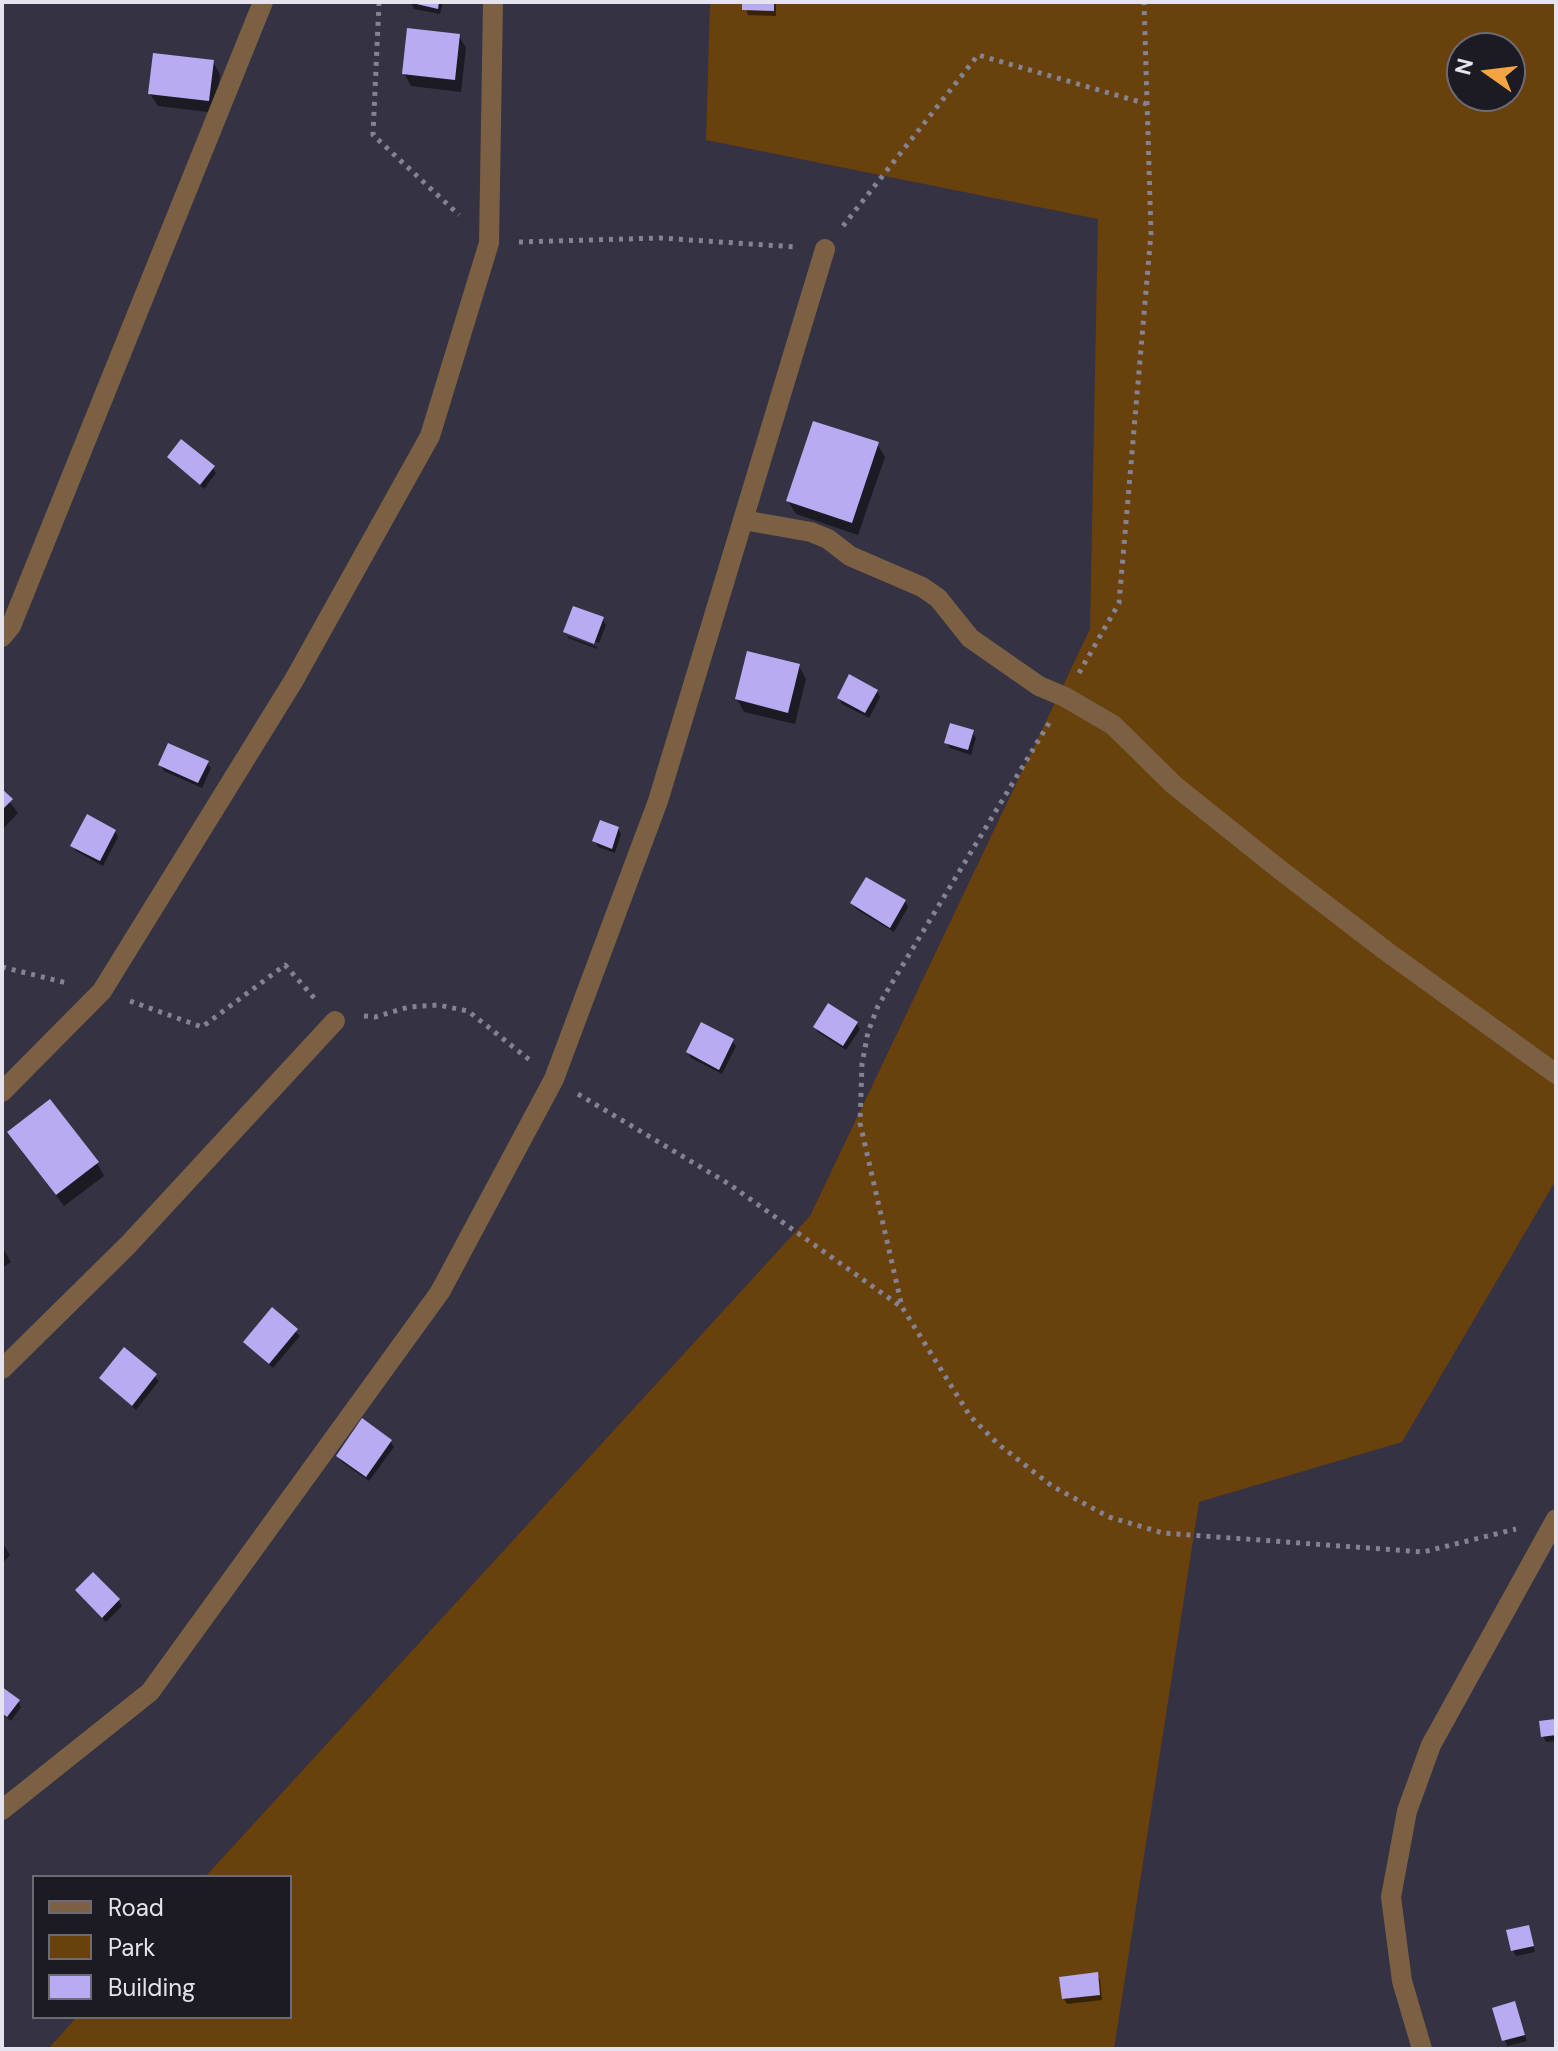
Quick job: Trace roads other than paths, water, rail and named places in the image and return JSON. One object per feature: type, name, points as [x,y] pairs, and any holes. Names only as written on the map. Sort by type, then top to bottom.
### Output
[{"type":"street","points":[[2,637],[11,626],[263,2]]},
{"type":"street","points":[[2,1092],[102,991],[294,680],[430,436],[489,243],[493,2]]},
{"type":"street","points":[[2,1810],[150,1692],[440,1292],[554,1079],[658,801],[825,249]]},
{"type":"street","points":[[743,520],[811,532],[828,539],[850,556],[922,587],[938,598],[970,638],[1039,686],[1113,725],[1174,785],[1386,951],[1556,1074]]},
{"type":"street","points":[[2,1369],[128,1245],[335,1021]]},
{"type":"street","points":[[1422,2049],[1402,1981],[1391,1897],[1407,1811],[1431,1745],[1556,1519]]}]
